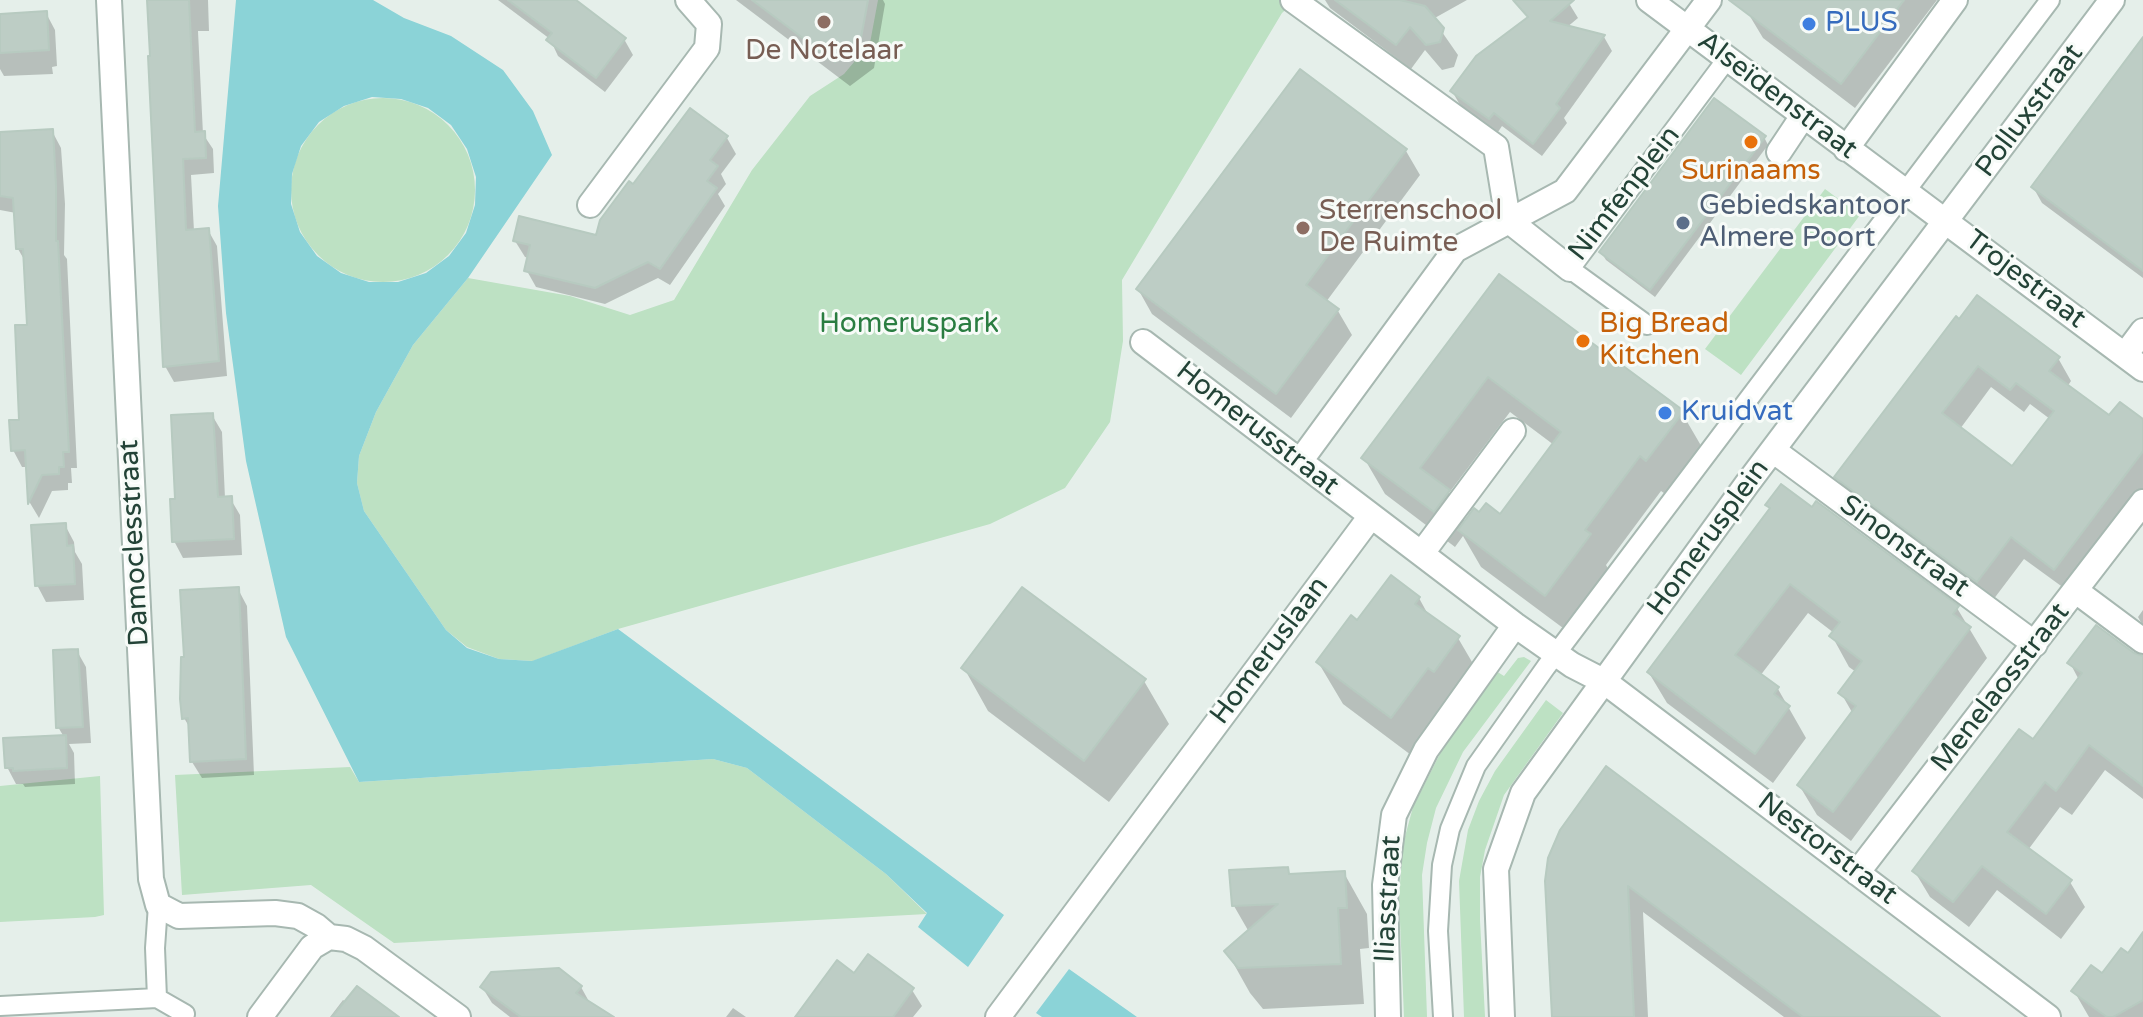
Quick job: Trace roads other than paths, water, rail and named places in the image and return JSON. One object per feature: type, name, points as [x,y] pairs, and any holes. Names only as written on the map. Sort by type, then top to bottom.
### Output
[{"type":"street","name":"Damoclesstraat","points":[[109,0],[151,879],[158,905]]},
{"type":"street","points":[[590,205],[707,48],[709,24],[688,0]]},
{"type":"street","points":[[1293,0],[1496,147],[1508,220]]},
{"type":"street","name":"Alseïdenstraat","points":[[1649,0],[1906,192]]},
{"type":"street","name":"Nimfenplein","points":[[1301,460],[1455,250],[1565,191],[1709,0]]},
{"type":"street","points":[[1846,149],[1955,0]]},
{"type":"street","name":"Polluxstraat","points":[[1948,221],[2112,0]]},
{"type":"street","points":[[1779,152],[1803,116]]},
{"type":"street","name":"Trojestraat","points":[[1906,192],[2134,362]]},
{"type":"street","name":"Nimfenplein","points":[[1508,220],[1570,269]]},
{"type":"street","name":"Homerusplein","points":[[1502,1017],[1496,869],[1523,793],[1747,484],[1948,221]]},
{"type":"street","points":[[2134,362],[2143,331]]},
{"type":"street","name":"Homerusstraat","points":[[1143,342],[1371,516]]},
{"type":"street","points":[[1422,553],[1513,431]]},
{"type":"street","name":"Sinonstraat","points":[[1774,451],[2035,644]]},
{"type":"street","name":"Menelaosstraat","points":[[1857,873],[2143,502]]},
{"type":"street","points":[[1371,516],[1515,625],[1556,654],[1605,682]]},
{"type":"street","name":"Homeruslaan","points":[[998,1017],[1371,516]]},
{"type":"street","points":[[2076,591],[2143,641]]},
{"type":"street","name":"Iliasstraat","points":[[1388,1017],[1385,885],[1394,815],[1426,750],[1515,625]]},
{"type":"street","name":"Nestorstraat","points":[[1605,682],[2048,1017]]},
{"type":"street","points":[[158,905],[179,916],[275,913],[298,916],[329,937],[346,939],[364,948],[458,1017]]},
{"type":"street","points":[[260,1017],[312,947],[329,937]]},
{"type":"lane","points":[[1443,1017],[1438,931],[1442,865],[1450,829],[1476,766],[1556,654],[2050,0]]},
{"type":"lane","name":"Nimfenplein","points":[[1570,269],[1727,59]]},
{"type":"lane","points":[[1570,269],[1647,325]]},
{"type":"lane","points":[[157,998],[155,948],[158,905]]},
{"type":"lane","points":[[0,1006],[157,998],[185,1014]]},
{"type":"water","points":[[236,0],[373,0],[404,18],[451,36],[503,70],[533,111],[552,155],[468,278],[413,345],[376,412],[359,456],[357,483],[364,511],[446,630],[467,648],[499,659],[532,661],[618,629],[1004,915],[968,967],[918,927],[927,913],[886,874],[747,768],[713,759],[359,782],[286,637],[246,461],[226,313],[218,206]],"holes":[[[372,97],[401,99],[428,108],[451,125],[467,149],[476,177],[475,205],[466,233],[449,256],[426,273],[398,282],[369,282],[341,273],[317,256],[300,232],[291,204],[292,174],[301,146],[319,122],[344,106]]]},
{"type":"water","points":[[1069,969],[1137,1017],[1042,1017],[1036,1013]]},
{"type":"place","name":"De Notelaar","points":[[824,22]]},
{"type":"place","name":"PLUS","points":[[1809,24]]},
{"type":"place","name":"Surinaams","points":[[1751,142]]},
{"type":"place","name":"Gebiedskantoor Almere Poort","points":[[1683,223]]},
{"type":"place","name":"Sterrenschool De Ruimte","points":[[1303,228]]},
{"type":"place","name":"Big Bread Kitchen","points":[[1583,341]]},
{"type":"place","name":"Kruidvat","points":[[1665,413]]},
{"type":"park label","name":"Homeruspark","points":[[909,325]]}]
